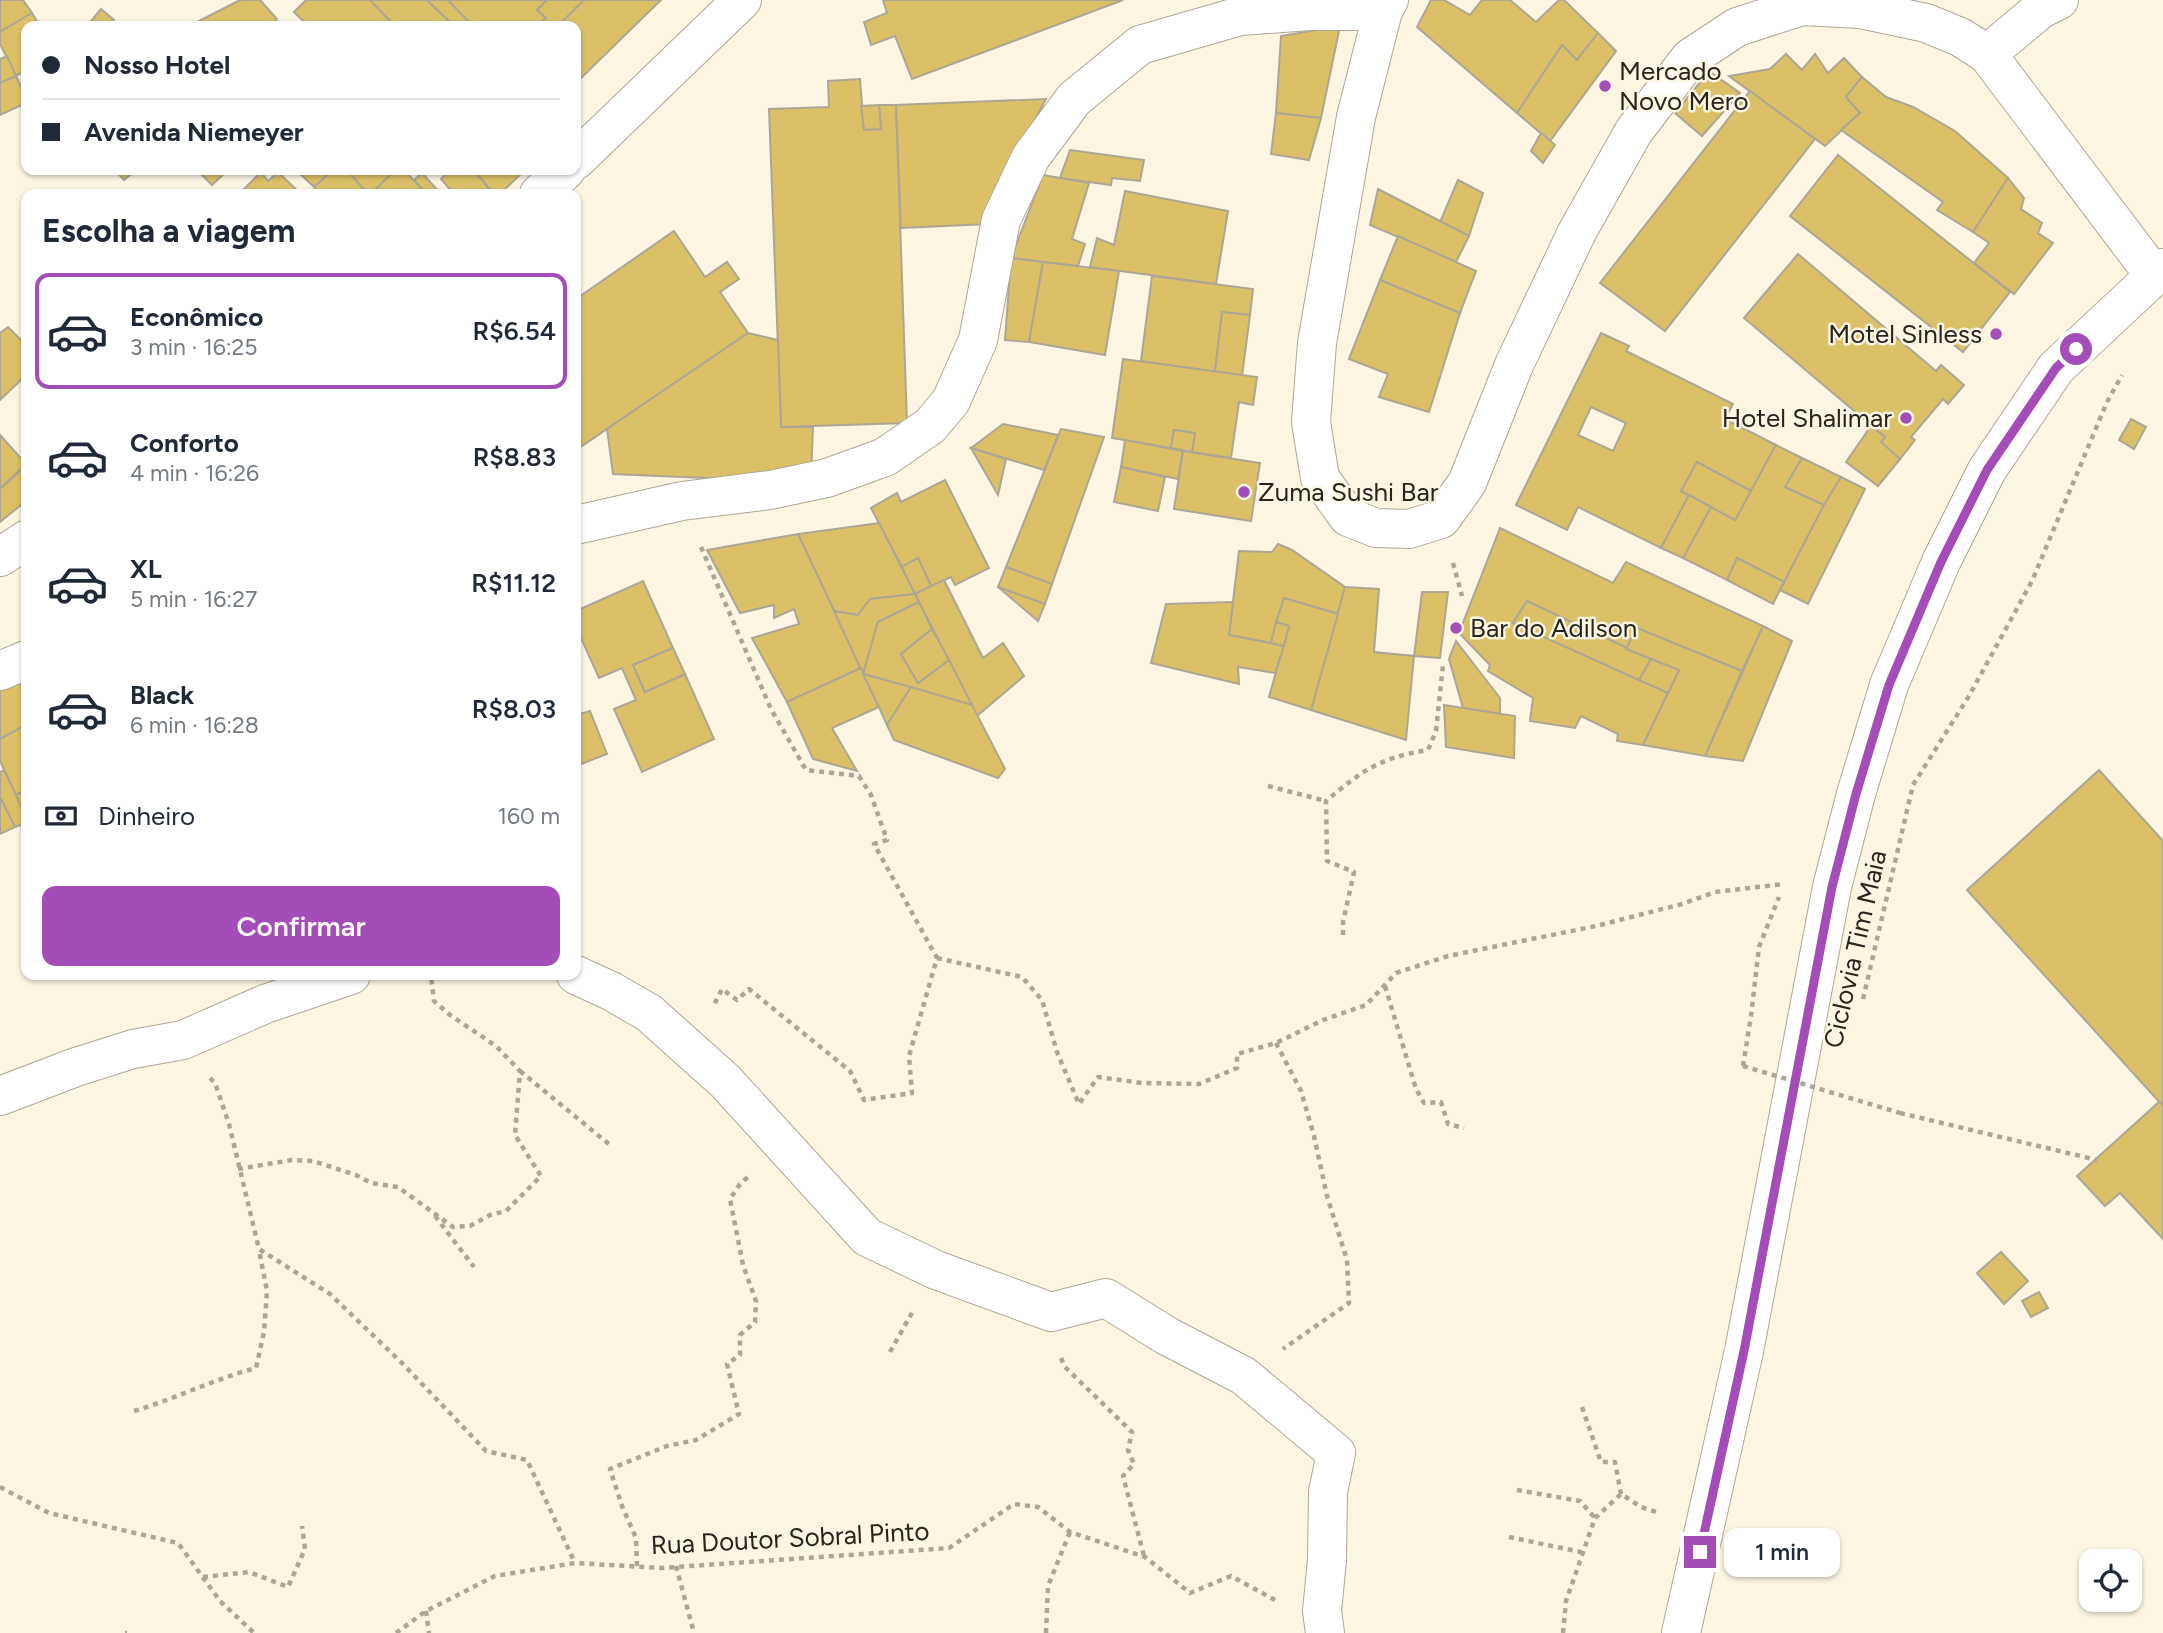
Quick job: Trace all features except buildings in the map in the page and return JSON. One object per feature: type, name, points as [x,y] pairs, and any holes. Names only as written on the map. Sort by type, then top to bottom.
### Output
[{"type":"street","points":[[581,155],[742,0]]},
{"type":"street","points":[[1987,54],[2041,9],[2059,0]]},
{"type":"street","points":[[581,524],[682,501],[770,490],[827,478],[885,457],[930,426],[951,401],[978,340],[1001,220],[1031,157],[1074,99],[1140,45],[1240,16],[1386,5],[1356,117],[1317,343],[1311,422],[1320,478],[1348,517],[1376,528],[1409,529],[1441,519],[1467,483],[1514,365],[1577,232],[1634,131],[1690,58],[1737,27],[1801,6],[1860,9],[1926,23],[1960,37],[1987,54],[2158,271],[2056,368],[1987,470],[1941,562],[1889,685],[1856,794],[1832,887],[1744,1351],[1681,1633]]},
{"type":"street","points":[[545,189],[560,175]]},
{"type":"street","points":[[0,557],[21,543]]},
{"type":"street","points":[[0,671],[21,662]]},
{"type":"street","points":[[581,977],[649,1013],[690,1050],[743,1099],[867,1237],[936,1270],[1051,1312],[1106,1298],[1167,1336],[1244,1376],[1336,1453],[1328,1492],[1324,1622]]},
{"type":"street","points":[[0,1096],[110,1056],[183,1040],[265,1004],[336,980]]},
{"type":"path","name":"Ciclovia Tim Maia","points":[[1863,1001],[1913,785],[1969,696],[2032,581],[2107,402],[2127,368]]},
{"type":"path","points":[[682,501],[777,719],[806,770],[859,776],[871,795],[887,840],[874,844],[937,958],[909,1056],[912,1093],[864,1100],[850,1071],[749,989],[737,1000],[722,989],[690,1050]]},
{"type":"path","points":[[1326,801],[1362,771],[1396,755],[1428,750],[1436,731],[1443,665]]},
{"type":"path","points":[[1268,786],[1326,801]]},
{"type":"path","points":[[1326,801],[1327,861],[1354,872],[1343,922],[1343,935]]},
{"type":"path","points":[[937,958],[1022,977],[1042,1000],[1057,1052],[1079,1104],[1098,1077],[1142,1083],[1199,1084],[1237,1068],[1237,1054],[1276,1042],[1323,1020],[1366,1005],[1396,972],[1448,956],[1596,926],[1682,904],[1715,892],[1784,884],[1832,887]]},
{"type":"path","points":[[1784,884],[1759,947],[1742,1066],[1900,1113],[2097,1160]]},
{"type":"path","points":[[432,980],[435,1001],[450,1015],[496,1046],[520,1071],[610,1145]]},
{"type":"path","points":[[1385,985],[1416,1089],[1424,1103],[1441,1102],[1448,1124],[1464,1128]]},
{"type":"path","points":[[134,1411],[185,1394],[224,1376],[256,1368],[264,1332],[267,1292],[229,1124],[215,1083],[183,1040]]},
{"type":"path","points":[[1244,1376],[1349,1303],[1347,1260],[1327,1196],[1314,1136],[1301,1091],[1276,1042]]},
{"type":"path","points":[[238,1169],[292,1160],[313,1161],[356,1175],[371,1183],[398,1187],[453,1227],[470,1226],[490,1215],[506,1211],[541,1176],[515,1135],[520,1071]]},
{"type":"path","name":"Ciclovia Tim Maia","points":[[1837,1108],[1843,1082]]},
{"type":"path","points":[[637,1566],[636,1538],[610,1469],[667,1446],[696,1440],[739,1414],[727,1364],[740,1355],[740,1335],[755,1322],[756,1301],[743,1265],[730,1199],[740,1184],[783,1145]]},
{"type":"path","points":[[430,1210],[474,1267]]},
{"type":"path","points":[[258,1249],[330,1294],[403,1364],[486,1451],[527,1460],[575,1563]]},
{"type":"path","points":[[1051,1312],[1055,1343],[1065,1367],[1132,1432],[1128,1450],[1134,1464],[1123,1476],[1145,1557]]},
{"type":"path","points":[[1582,1407],[1601,1462],[1615,1462],[1620,1494],[1641,1507],[1661,1514]]},
{"type":"path","points":[[0,1487],[49,1513],[178,1543],[220,1601],[254,1633]]},
{"type":"path","points":[[1517,1490],[1580,1502],[1595,1518]]},
{"type":"path","points":[[1563,1633],[1566,1601],[1581,1552],[1595,1518],[1620,1494]]},
{"type":"path","name":"Rua Doutor Sobral Pinto","points":[[396,1633],[426,1611],[495,1576],[575,1563],[676,1566],[949,1548],[1014,1504],[1038,1507],[1070,1532],[1145,1557],[1190,1593],[1231,1576],[1324,1622]]},
{"type":"path","points":[[203,1577],[249,1572],[288,1587],[305,1549],[302,1526]]},
{"type":"path","points":[[1046,1633],[1048,1586],[1070,1532]]},
{"type":"path","points":[[1510,1537],[1581,1552]]},
{"type":"path","points":[[676,1566],[694,1633]]},
{"type":"path","points":[[426,1611],[429,1633]]},
{"type":"place","name":"Mercado Novo Mero","points":[[1605,86]]},
{"type":"place","name":"Motel Sinless","points":[[1996,334]]},
{"type":"place","name":"Hotel Shalimar","points":[[1906,418]]},
{"type":"place","name":"Zuma Sushi Bar","points":[[1244,492]]},
{"type":"place","name":"Bar do Adilson","points":[[1456,628]]},
{"type":"route","points":[[1700,1552],[1744,1351],[1832,887],[1856,794],[1889,685],[1941,562],[1987,470],[2056,368],[2076,349]]}]
